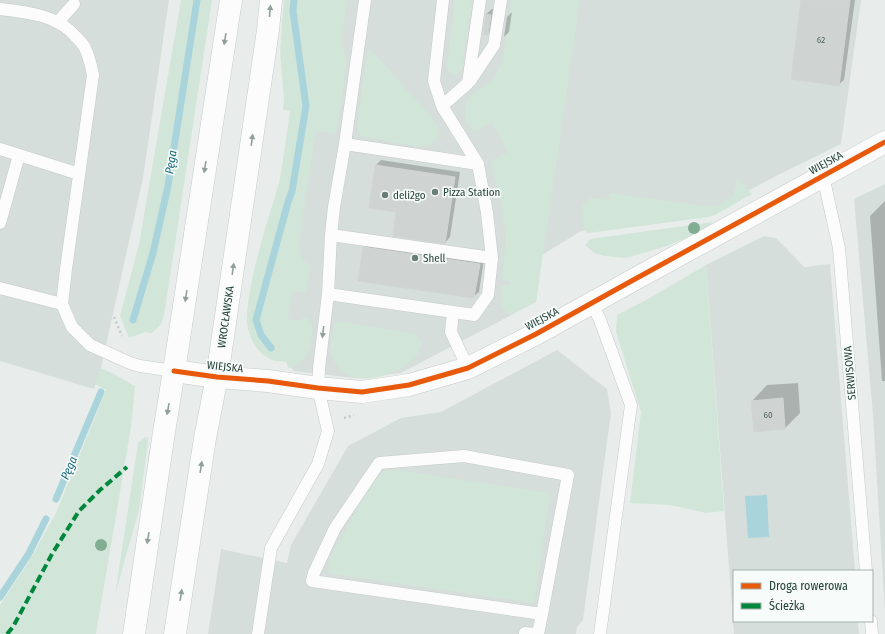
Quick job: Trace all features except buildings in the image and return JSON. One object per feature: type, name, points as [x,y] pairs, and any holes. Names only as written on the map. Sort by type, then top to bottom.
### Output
[{"type":"main road","points":[[134,634],[231,0]]},
{"type":"main road","name":"WROCŁAWSKA","points":[[174,634],[205,438],[217,377],[268,30],[271,0]]},
{"type":"main road","name":"WIEJSKA","points":[[174,371],[362,392],[409,385],[468,368],[592,304],[885,142]]},
{"type":"lane","points":[[258,634],[271,548],[318,464],[328,431],[318,388],[319,368],[328,294],[334,207],[345,144],[365,0]]},
{"type":"lane","points":[[328,294],[474,315],[488,295],[492,258],[487,213],[478,164],[442,106],[434,81],[443,0]]},
{"type":"lane","points":[[468,83],[480,0]]},
{"type":"lane","points":[[442,106],[468,83],[494,45],[501,0]]},
{"type":"lane","points":[[58,22],[74,4]]},
{"type":"lane","points":[[0,9],[41,16],[58,22],[71,31],[84,45],[91,62],[93,75],[62,304],[72,327],[90,346],[140,366],[174,371]]},
{"type":"lane","points":[[345,144],[478,164]]},
{"type":"lane","points":[[0,149],[79,174]]},
{"type":"lane","points":[[0,222],[19,155]]},
{"type":"lane","name":"SERWISOWA","points":[[823,176],[839,248],[866,570]]},
{"type":"lane","points":[[331,235],[492,258]]},
{"type":"lane","points":[[0,288],[62,304]]},
{"type":"lane","points":[[592,304],[600,320],[631,405],[600,634]]},
{"type":"lane","points":[[453,312],[451,332],[468,368]]},
{"type":"lane","points":[[538,634],[542,614],[568,475],[464,456],[379,463],[335,528],[314,573],[312,581],[542,614]]},
{"type":"lane","points":[[871,622],[872,634]]},
{"type":"lane","points":[[525,634],[533,634]]},
{"type":"path","points":[[114,317],[122,336]]},
{"type":"shaded area","points":[[0,0],[169,0],[143,178],[101,368],[94,389],[0,361]]},
{"type":"shaded area","points":[[304,0],[861,0],[841,144],[718,207],[581,231],[542,255],[536,302],[401,373],[354,378],[294,371],[261,330],[299,194]]},
{"type":"shaded area","points":[[885,184],[885,613],[873,415],[854,199]]},
{"type":"shaded area","points":[[764,236],[776,238],[804,267],[830,264],[855,570],[733,570],[733,621],[706,265]]},
{"type":"shaded area","points":[[557,350],[607,389],[611,413],[583,620],[577,627],[576,634],[208,634],[221,549],[287,563],[291,545],[348,446],[401,418],[441,412]]},
{"type":"shaded area","points":[[733,622],[858,622],[859,634],[734,634]]},
{"type":"green space","points":[[181,0],[212,0],[164,316],[161,324],[152,333],[145,332],[129,338],[120,316],[139,244]]},
{"type":"green space","points":[[284,0],[347,0],[341,43],[347,62],[336,134],[316,131],[299,241],[301,255],[304,261],[310,266],[306,293],[292,291],[288,319],[302,321],[303,317],[309,320],[312,325],[312,336],[306,356],[298,364],[288,368],[287,362],[272,360],[258,350],[252,340],[248,329],[247,320],[249,296],[255,268],[279,183],[290,111],[283,110],[284,101],[280,51]]},
{"type":"green space","points":[[455,0],[472,0],[462,69],[453,74],[447,66]]},
{"type":"green space","points":[[511,0],[580,0],[536,302],[510,315],[502,305],[501,297],[501,285],[510,285],[511,281],[502,280],[506,237],[498,189],[491,161],[508,152],[492,122],[474,132],[466,121],[465,109],[468,100],[473,94],[491,81],[501,64]]},
{"type":"green space","points":[[368,51],[373,52],[432,118],[438,132],[438,136],[433,142],[422,147],[365,137],[359,133],[357,126]]},
{"type":"green space","points":[[737,178],[752,194],[715,215],[589,233],[586,232],[583,225],[583,205],[591,198],[609,200],[610,193],[703,206],[720,205],[733,197]]},
{"type":"green space","points":[[713,222],[704,230],[667,246],[626,258],[604,256],[594,253],[585,245],[590,239]]},
{"type":"green space","points":[[706,265],[724,511],[706,513],[670,505],[630,503],[641,412],[616,332],[617,315]]},
{"type":"green space","points":[[335,321],[415,334],[421,342],[419,352],[410,362],[397,370],[381,376],[365,379],[350,376],[337,365],[332,355],[331,342]]},
{"type":"green space","points":[[101,368],[135,386],[131,427],[96,634],[0,634],[0,605],[28,563],[56,513],[106,390],[95,384]]},
{"type":"green space","points":[[145,437],[148,438],[148,441],[139,510],[115,595],[138,443]]},
{"type":"green space","points":[[390,469],[550,493],[534,603],[328,573],[330,557],[376,476]]},
{"type":"water","points":[[767,495],[769,537],[748,538],[745,496]]},
{"type":"waterway","name":"Pęga","points":[[133,320],[153,253],[168,186],[197,0]]},
{"type":"waterway","points":[[271,348],[261,335],[256,320],[292,191],[306,106],[293,11],[294,0]]},
{"type":"waterway","name":"Pęga","points":[[56,499],[101,392]]},
{"type":"waterway","name":"Pęga","points":[[0,597],[28,555],[46,519]]},
{"type":"marked path","points":[[7,634],[13,627],[52,554],[79,511],[100,490],[127,467]]},
{"type":"cycle path","points":[[174,371],[362,392],[409,385],[468,368],[536,334],[885,142]]},
{"type":"place","name":"Pizza Station","points":[[435,192]]},
{"type":"place","name":"deli2go","points":[[385,195]]},
{"type":"place","name":"Shell","points":[[415,258]]}]
